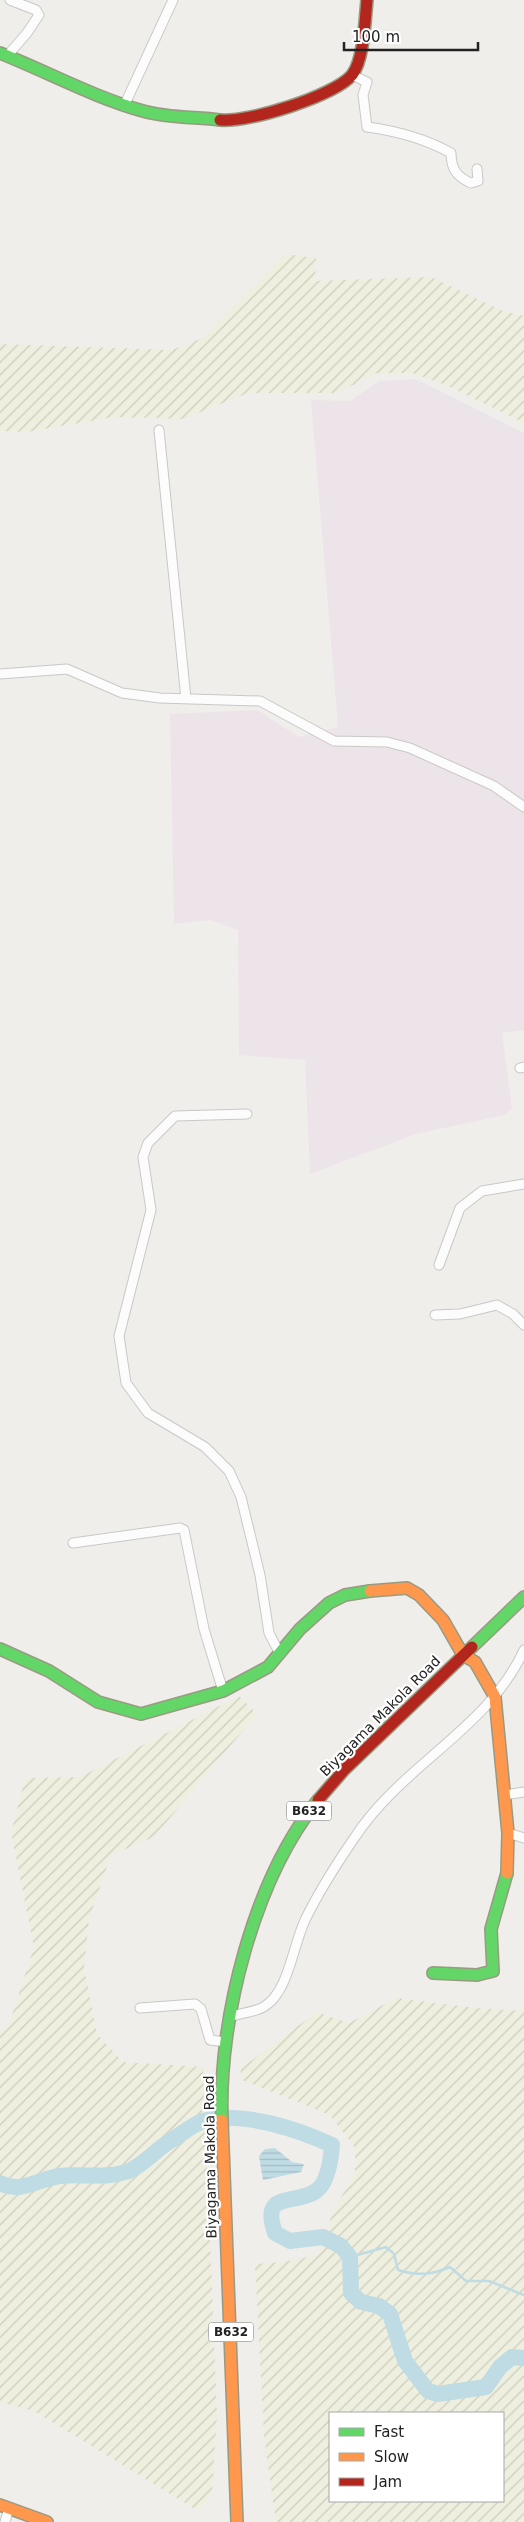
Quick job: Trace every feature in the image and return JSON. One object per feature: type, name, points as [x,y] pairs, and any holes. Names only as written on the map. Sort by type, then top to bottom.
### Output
[{"type":"street","points":[[10,0],[36,10],[39,15],[28,33],[3,54],[124,106],[145,112],[231,121],[278,110],[317,97],[352,75],[359,61],[367,0]]},
{"type":"street","points":[[124,106],[172,0]]},
{"type":"street","points":[[352,75],[367,82],[364,95],[367,127],[406,133],[437,145],[451,153],[454,171],[459,178],[471,183],[478,181],[478,169]]},
{"type":"street","points":[[159,430],[186,699]]},
{"type":"street","points":[[0,674],[66,669],[122,693],[186,699],[260,701],[334,741],[387,742],[410,748],[494,786],[524,807]]},
{"type":"street","points":[[247,1114],[175,1116],[148,1143],[143,1157],[151,1210],[119,1336],[126,1382],[148,1413],[204,1447],[229,1471],[241,1497],[260,1575],[270,1633],[280,1654]]},
{"type":"street","points":[[439,1264],[460,1208],[482,1191],[524,1184]]},
{"type":"street","points":[[435,1315],[460,1314],[497,1305],[513,1314],[524,1325]]},
{"type":"street","points":[[73,1543],[180,1528],[184,1530],[204,1629],[223,1691]]},
{"type":"street","points":[[0,1649],[49,1671],[98,1702],[141,1714],[223,1691],[268,1666],[300,1629],[329,1603],[345,1595],[387,1588],[407,1588],[419,1595],[443,1620],[463,1655],[476,1662],[495,1697],[508,1833],[507,1877],[491,1928],[493,1971],[477,1975],[433,1973]]},
{"type":"street","name":"Biyagama Makola Road","points":[[237,2522],[221,2098],[226,2042],[256,1916],[274,1868],[306,1815],[344,1770],[524,1597]]},
{"type":"street","points":[[232,2016],[265,2006],[285,1982],[293,1949],[306,1919],[351,1842],[386,1796],[486,1708],[510,1676],[524,1650]]},
{"type":"street","points":[[505,1796],[524,1792]]},
{"type":"street","points":[[508,1833],[524,1838]]},
{"type":"street","points":[[140,2008],[194,2004],[201,2009],[210,2040],[226,2042]]},
{"type":"street","points":[[5,2522],[5,2506],[47,2522]]},
{"type":"shaded area","points":[[416,379],[524,433],[524,1030],[502,1033],[512,1108],[505,1115],[416,1134],[310,1174],[305,1060],[239,1055],[238,930],[211,920],[174,924],[170,714],[257,710],[299,737],[338,727],[311,400],[350,401],[379,381]]},
{"type":"green space","points":[[285,254],[316,258],[315,281],[431,277],[503,311],[524,316],[524,423],[446,385],[412,373],[377,373],[337,393],[248,393],[183,419],[114,417],[27,432],[0,431],[0,344],[172,350],[203,338]]},
{"type":"green space","points":[[239,1696],[257,1714],[154,1837],[111,1855],[89,1919],[84,1968],[97,2034],[123,2062],[203,2067],[217,2414],[212,2494],[198,2511],[34,2411],[0,2402],[0,2033],[10,2021],[34,1947],[11,1833],[25,1778],[80,1777]]},
{"type":"green space","points":[[396,1998],[476,2008],[524,2011],[524,2522],[276,2522],[264,2437],[255,2264],[283,2262],[318,2255],[333,2212],[355,2172],[355,2148],[330,2115],[242,2080],[240,2069],[317,2012],[349,2023]]},
{"type":"water","points":[[275,2148],[292,2162],[304,2164],[301,2172],[263,2180],[259,2156],[265,2149]]},
{"type":"waterway","points":[[0,2183],[15,2187],[30,2185],[59,2176],[104,2176],[122,2173],[136,2167],[165,2144],[195,2125],[218,2118],[251,2120],[286,2127],[332,2145],[331,2157],[326,2176],[316,2191],[282,2202],[272,2210],[275,2233],[290,2241],[323,2237],[341,2246],[350,2257],[351,2293],[361,2302],[379,2306],[390,2314],[405,2361],[428,2391],[438,2394],[486,2387],[500,2367],[512,2357],[524,2358]]},
{"type":"waterway","points":[[350,2257],[386,2247],[394,2254],[398,2270],[424,2274],[450,2267],[466,2281],[489,2281],[524,2295]]},
{"type":"traffic: fast","points":[[0,53],[88,92],[143,111],[172,116],[220,120]]},
{"type":"traffic: fast","points":[[0,1649],[49,1671],[98,1702],[141,1714],[223,1691],[268,1667],[300,1629],[329,1603],[345,1595],[370,1591]]},
{"type":"traffic: fast","points":[[472,1647],[524,1597]]},
{"type":"traffic: fast","points":[[222,2120],[222,2080],[226,2038],[245,1952],[258,1909],[275,1869],[295,1832],[318,1800]]},
{"type":"traffic: fast","points":[[433,1973],[477,1975],[493,1971],[491,1929],[507,1873]]},
{"type":"traffic: slow","points":[[370,1591],[407,1588],[419,1595],[443,1620],[463,1655],[475,1662],[495,1697],[508,1833],[507,1873]]},
{"type":"traffic: slow","points":[[222,2120],[237,2522]]},
{"type":"traffic: slow","points":[[0,2505],[47,2522]]},
{"type":"traffic: jam","points":[[220,120],[250,117],[290,106],[328,91],[352,75],[359,60],[367,0]]},
{"type":"traffic: jam","points":[[318,1800],[344,1770],[472,1647]]}]
